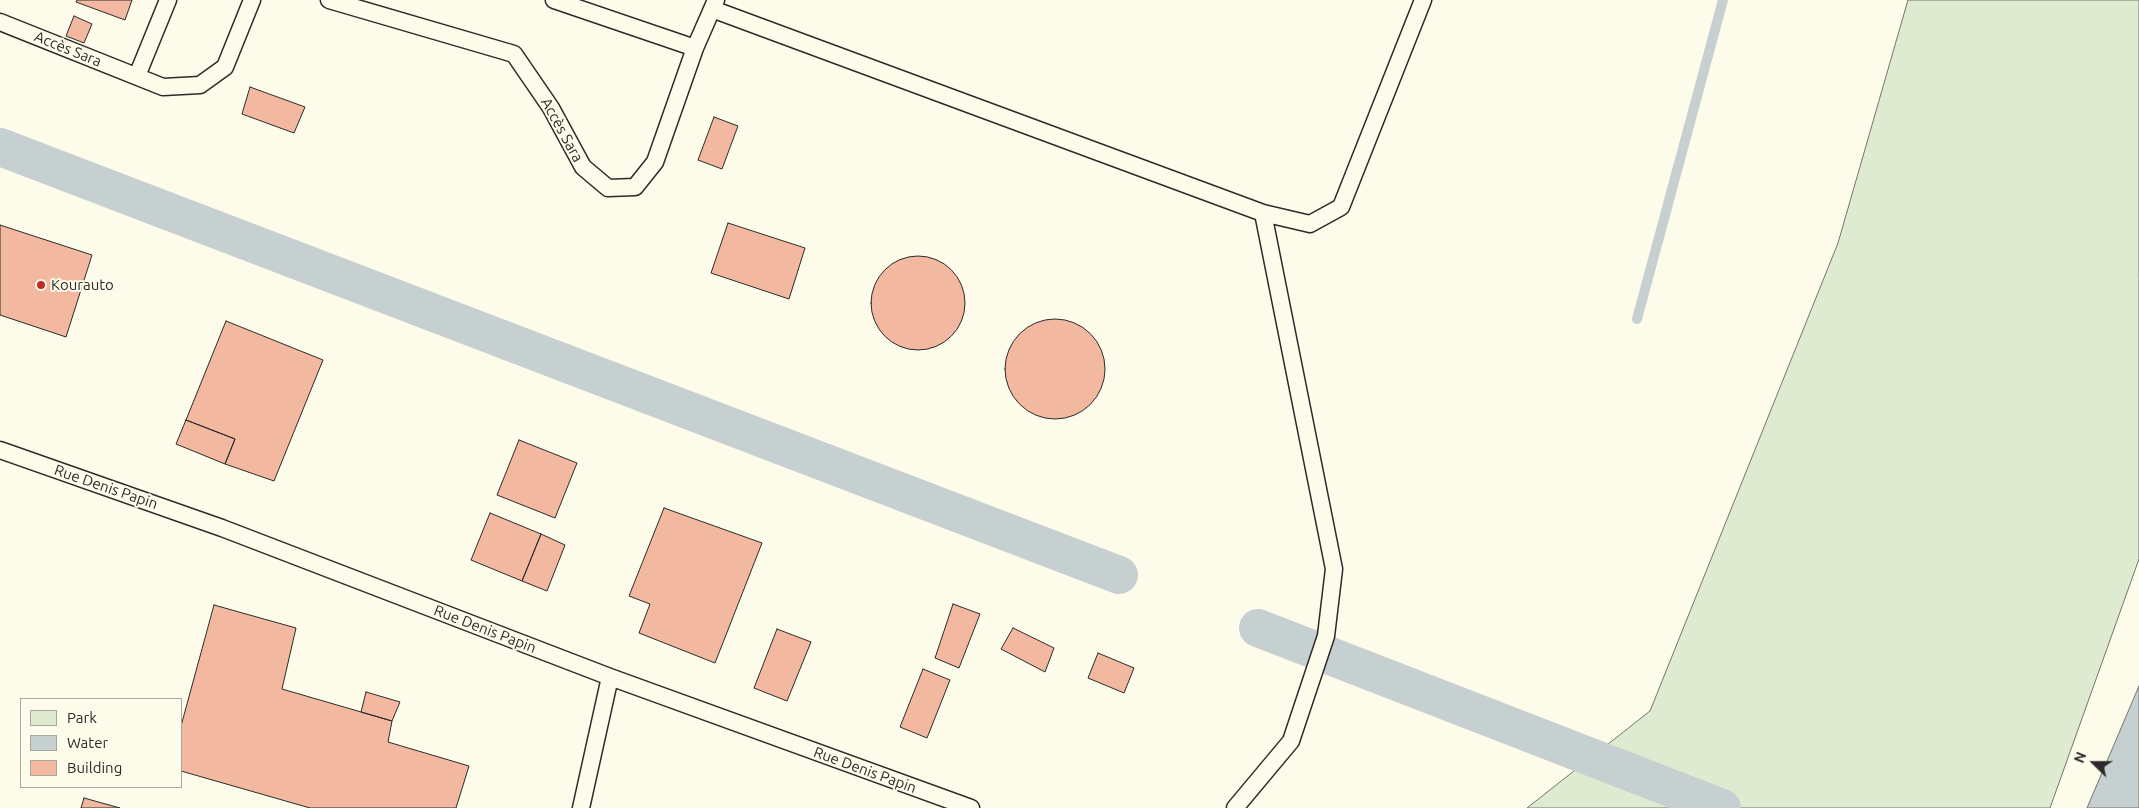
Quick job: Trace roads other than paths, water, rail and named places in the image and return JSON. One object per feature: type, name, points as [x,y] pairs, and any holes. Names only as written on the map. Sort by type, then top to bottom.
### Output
[{"type":"lane","points":[[137,76],[168,0]]},
{"type":"lane","name":"Accès Sara","points":[[0,22],[163,87],[200,85],[225,67],[252,0]]},
{"type":"lane","name":"Accès Sara","points":[[329,0],[514,54],[551,108],[583,167],[608,188],[635,187],[655,162],[695,48],[714,5]]},
{"type":"lane","points":[[554,0],[695,48]]},
{"type":"lane","points":[[714,5],[1263,213],[1310,224],[1341,207],[1424,0]]},
{"type":"lane","points":[[1235,808],[1291,741],[1326,636],[1334,569],[1263,213]]},
{"type":"lane","name":"Rue Denis Papin","points":[[0,450],[222,528],[610,677],[971,808]]},
{"type":"lane","points":[[581,808],[610,677]]},
{"type":"water","points":[[2139,686],[2139,808],[2087,808]]},
{"type":"waterway","points":[[1637,319],[1723,0]]},
{"type":"waterway","points":[[0,147],[1119,575]]},
{"type":"waterway","points":[[1258,628],[1722,808]]},
{"type":"place","name":"Kourauto","points":[[41,285]]}]
